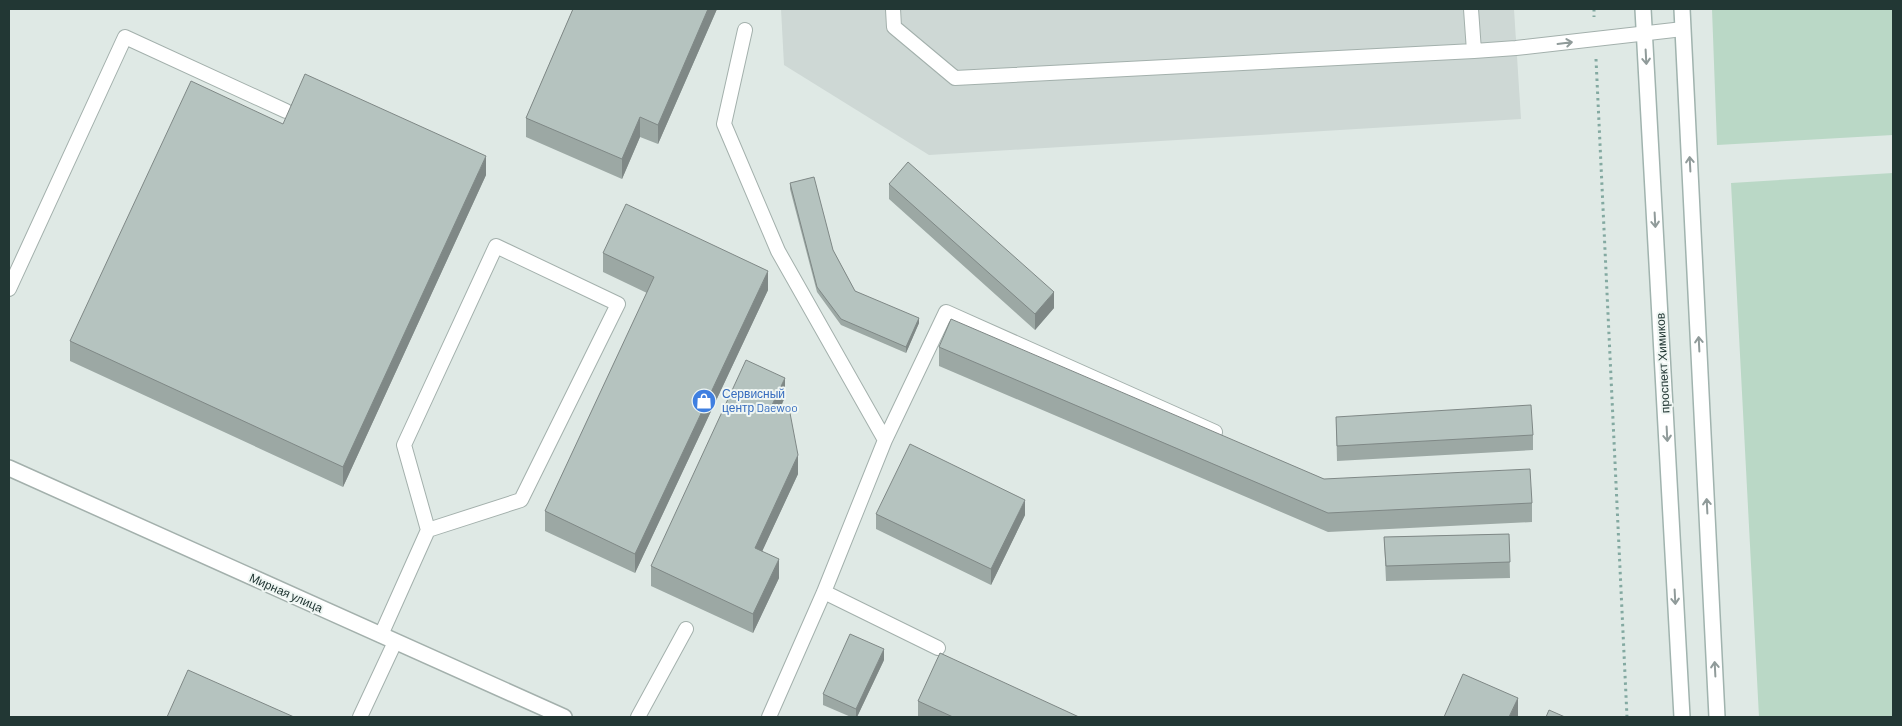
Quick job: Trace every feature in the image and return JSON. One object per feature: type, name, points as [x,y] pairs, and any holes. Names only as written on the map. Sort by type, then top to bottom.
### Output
[{"type":"main road","name":"проспект Химиков","points":[[1643,9],[1682,717]]},
{"type":"main road","points":[[1682,9],[1718,717]]},
{"type":"main road","name":"Мирная улица","points":[[9,468],[564,717]]},
{"type":"lane","points":[[893,9],[894,27],[955,78],[1474,52],[1683,29]]},
{"type":"lane","points":[[1471,9],[1474,52]]},
{"type":"lane","points":[[744,30],[724,124],[778,251],[885,440]]},
{"type":"lane","points":[[9,289],[125,37],[286,111]]},
{"type":"lane","points":[[381,635],[428,530],[404,445],[496,246],[618,304],[521,500],[428,530]]},
{"type":"lane","points":[[769,717],[824,592],[885,440],[946,312],[1228,438]]},
{"type":"lane","points":[[824,592],[938,648]]},
{"type":"lane","points":[[638,717],[686,629]]},
{"type":"lane","points":[[360,717],[395,642]]},
{"type":"path","points":[[1594,9],[1627,717]]},
{"type":"shaded area","points":[[781,9],[1514,9],[1521,119],[929,155],[784,65]]},
{"type":"green space","points":[[1712,9],[1893,9],[1893,135],[1717,145]]},
{"type":"green space","points":[[1893,173],[1893,717],[1759,717],[1731,183]]},
{"type":"building","points":[[573,9],[708,9],[658,125],[640,117],[622,159],[526,118]]},
{"type":"building","points":[[305,74],[486,156],[343,467],[70,341],[191,81],[283,124]]},
{"type":"building","points":[[908,162],[1054,292],[1035,314],[889,184]]},
{"type":"building","points":[[814,177],[833,250],[855,291],[919,318],[906,347],[841,319],[817,287],[790,183]]},
{"type":"building","points":[[626,204],[768,271],[635,554],[545,511],[654,277],[603,253]]},
{"type":"building","points":[[951,319],[1324,479],[1530,469],[1532,503],[1328,513],[939,347]]},
{"type":"building","points":[[746,360],[785,378],[772,405],[790,413],[798,455],[755,548],[779,559],[753,614],[651,566]]},
{"type":"building","points":[[1531,405],[1533,435],[1337,446],[1336,417]]},
{"type":"building","points":[[910,444],[1025,500],[991,569],[876,514]]},
{"type":"building","points":[[1509,534],[1510,562],[1386,566],[1384,537]]},
{"type":"building","points":[[850,634],[884,649],[856,709],[823,694]]},
{"type":"building","points":[[940,653],[1079,717],[953,717],[918,701]]},
{"type":"building","points":[[188,670],[294,717],[167,717]]},
{"type":"building","points":[[1463,674],[1518,698],[1509,717],[1444,717]]},
{"type":"building","points":[[1549,710],[1565,717],[1546,717]]},
{"type":"place","name":"Сервисный центр Daewoo","points":[[704,401]]}]
